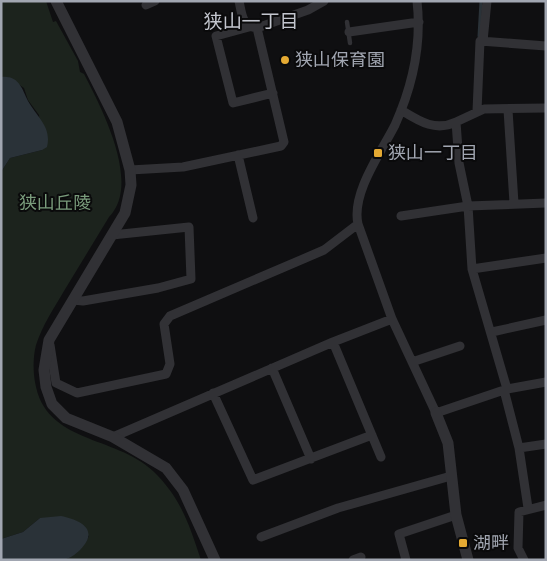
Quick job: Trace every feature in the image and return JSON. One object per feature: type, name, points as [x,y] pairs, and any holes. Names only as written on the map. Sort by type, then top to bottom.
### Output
[{"type":"street","points":[[56,1],[117,122],[130,170],[131,185],[128,205],[49,340],[44,370],[46,387],[52,404],[66,418],[113,437],[159,462],[173,475],[183,490],[215,560]]},
{"type":"street","points":[[146,5],[155,1]]},
{"type":"street","points":[[130,170],[183,167],[281,146],[284,142],[273,93],[253,28],[243,18],[239,1]]},
{"type":"street","points":[[273,93],[233,103],[216,36],[253,28],[308,10],[324,1]]},
{"type":"street","points":[[417,1],[420,42],[414,72],[401,110],[369,173],[357,211],[358,224],[392,319],[436,413],[448,444],[450,476],[456,515],[468,560]]},
{"type":"street","points":[[477,111],[480,41],[483,41],[487,1]]},
{"type":"street","points":[[348,32],[419,22]]},
{"type":"street","points":[[483,41],[546,46]]},
{"type":"street","points":[[401,110],[427,125],[447,126],[477,111],[546,108]]},
{"type":"street","points":[[508,110],[514,203]]},
{"type":"street","points":[[456,122],[459,164],[468,206],[472,269],[492,332],[506,389],[519,448],[528,508]]},
{"type":"street","points":[[238,155],[253,218]]},
{"type":"street","points":[[401,216],[468,206],[546,203]]},
{"type":"street","points":[[49,340],[56,383],[68,390],[78,393],[159,377],[166,374],[170,364],[164,324],[170,316],[324,250],[358,224]]},
{"type":"street","points":[[73,300],[83,301],[158,288],[191,279],[189,227],[112,235]]},
{"type":"street","points":[[472,269],[546,258]]},
{"type":"street","points":[[113,437],[333,342],[392,319]]},
{"type":"street","points":[[492,332],[546,320]]},
{"type":"street","points":[[333,342],[382,457]]},
{"type":"street","points":[[412,362],[460,346]]},
{"type":"street","points":[[272,368],[311,460]]},
{"type":"street","points":[[436,413],[506,389],[546,382]]},
{"type":"street","points":[[213,393],[253,480],[372,436]]},
{"type":"street","points":[[519,448],[546,444]]},
{"type":"street","points":[[261,537],[338,508],[450,476]]},
{"type":"street","points":[[524,560],[518,548],[519,512],[528,508],[546,505]]},
{"type":"street","points":[[406,560],[398,534],[456,515]]},
{"type":"lane","points":[[347,22],[350,43]]},
{"type":"green space","name":"狭山丘陵","points":[[1,1],[46,1],[53,22],[56,21],[78,61],[80,72],[84,74],[100,106],[115,146],[120,166],[121,185],[118,203],[52,311],[36,345],[34,373],[41,402],[52,417],[67,428],[137,459],[153,471],[171,491],[183,512],[201,560],[65,560],[79,550],[89,536],[40,518],[23,532],[1,539],[1,172],[10,158],[42,150],[39,115],[28,100],[24,88],[8,77],[1,77]]},
{"type":"shaded area","points":[[1,77],[12,78],[22,88],[28,101],[46,128],[48,140],[47,147],[42,150],[10,158],[1,172]]},
{"type":"shaded area","points":[[61,516],[81,523],[88,532],[86,543],[74,555],[63,560],[1,560],[1,539],[23,532],[40,518]]},
{"type":"waterway","points":[[479,36],[481,1]]},
{"type":"place","name":"狭山保育園","points":[[285,60]]},
{"type":"place","name":"狭山一丁目","points":[[378,153]]},
{"type":"place","name":"湖畔","points":[[463,543]]},
{"type":"district","name":"狭山一丁目","points":[[251,21]]}]
